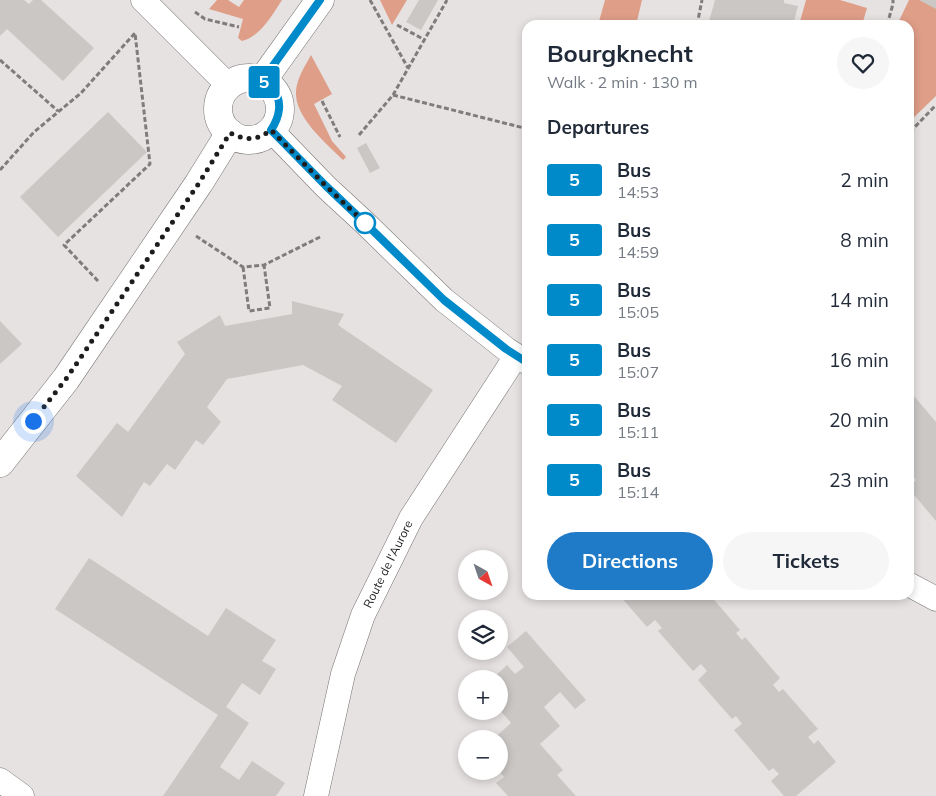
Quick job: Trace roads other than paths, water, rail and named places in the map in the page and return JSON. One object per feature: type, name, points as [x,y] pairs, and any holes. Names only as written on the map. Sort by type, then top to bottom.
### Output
[{"type":"main road","points":[[262,81],[320,0]]},
{"type":"main road","points":[[251,78],[262,81],[272,88],[278,99],[280,111],[277,122],[271,130],[258,138],[246,139],[230,133],[219,119],[218,106],[221,94],[228,85],[240,79],[251,78]]},
{"type":"main road","points":[[0,463],[66,379],[199,183],[230,133]]},
{"type":"street","points":[[143,0],[228,85]]},
{"type":"street","points":[[271,130],[444,300],[522,360]]},
{"type":"street","name":"Route de l'Aurore","points":[[316,796],[343,674],[363,615],[411,518],[522,360]]},
{"type":"street","points":[[914,587],[936,599]]},
{"type":"street","points":[[0,780],[22,796]]}]
